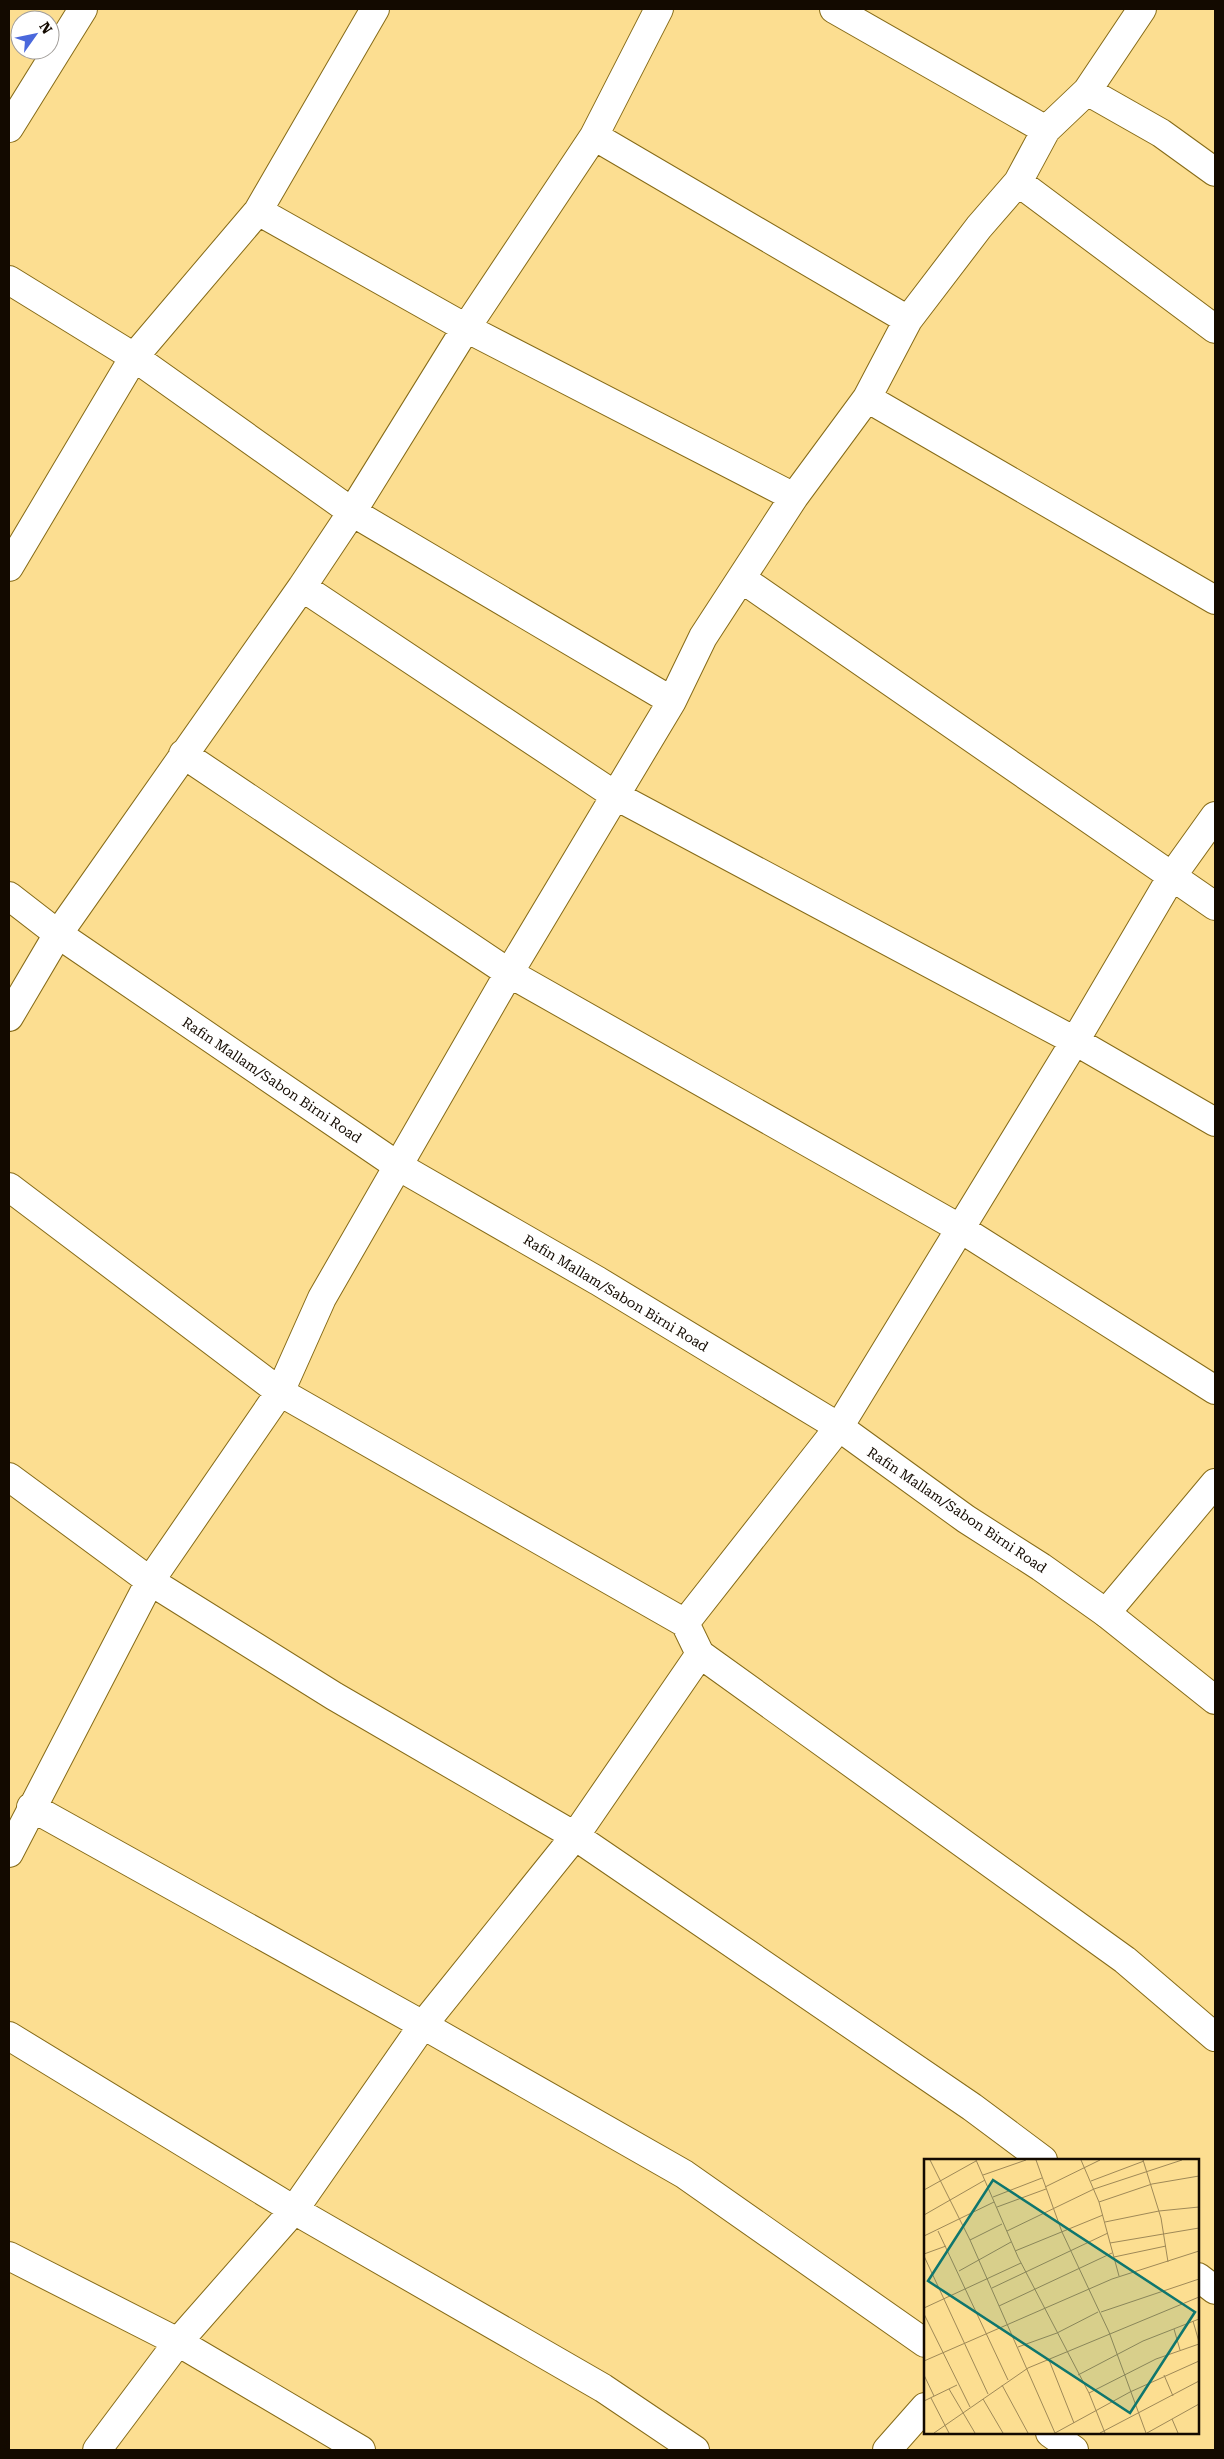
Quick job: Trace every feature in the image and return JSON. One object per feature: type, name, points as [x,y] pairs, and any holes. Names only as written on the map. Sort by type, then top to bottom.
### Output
[{"type":"street","points":[[9,128],[83,9]]},
{"type":"street","points":[[9,567],[134,357],[258,211],[376,9]]},
{"type":"street","points":[[9,1017],[58,934],[302,587],[352,512],[466,328],[594,136],[659,9]]},
{"type":"street","points":[[834,9],[1046,130]]},
{"type":"street","points":[[9,1853],[31,1807],[150,1581],[280,1392],[322,1298],[509,973],[672,701],[703,637],[794,497],[867,398],[908,320],[979,227],[1018,182],[1046,130],[1087,91],[1142,9]]},
{"type":"street","points":[[1087,91],[1161,133],[1215,172]]},
{"type":"street","points":[[594,136],[908,320]]},
{"type":"street","points":[[1018,182],[1215,329]]},
{"type":"street","points":[[258,211],[466,328],[794,497]]},
{"type":"street","points":[[9,280],[134,357],[352,512],[672,701]]},
{"type":"street","points":[[867,398],[1215,600]]},
{"type":"street","points":[[742,579],[1215,906]]},
{"type":"street","points":[[302,587],[616,796],[1075,1041],[1215,1122]]},
{"type":"street","points":[[183,754],[509,973],[961,1229],[1215,1390]]},
{"type":"street","points":[[685,1623],[839,1427],[1075,1041],[1172,876],[1215,816]]},
{"type":"street","name":"Rafin Mallam/Sabon Birni Road","points":[[9,896],[58,934],[398,1166],[598,1281],[839,1427],[966,1519],[1041,1567],[1106,1613],[1215,1700]]},
{"type":"street","points":[[9,1187],[280,1392],[685,1623],[700,1654],[1125,1960],[1215,2037]]},
{"type":"street","points":[[9,1477],[150,1581],[334,1696],[575,1836],[972,2107],[1042,2159]]},
{"type":"street","points":[[1106,1613],[1215,1483]]},
{"type":"street","points":[[97,2450],[178,2342],[294,2210],[423,2025],[575,1836],[700,1654]]},
{"type":"street","points":[[31,1807],[423,2025],[684,2174],[924,2342]]},
{"type":"street","points":[[9,2036],[294,2210],[603,2388],[695,2450]]},
{"type":"street","points":[[9,2256],[178,2342],[361,2450]]},
{"type":"street","points":[[1199,2278],[1215,2290]]},
{"type":"street","points":[[887,2450],[924,2408]]},
{"type":"street","points":[[1051,2434],[1074,2450]]}]
